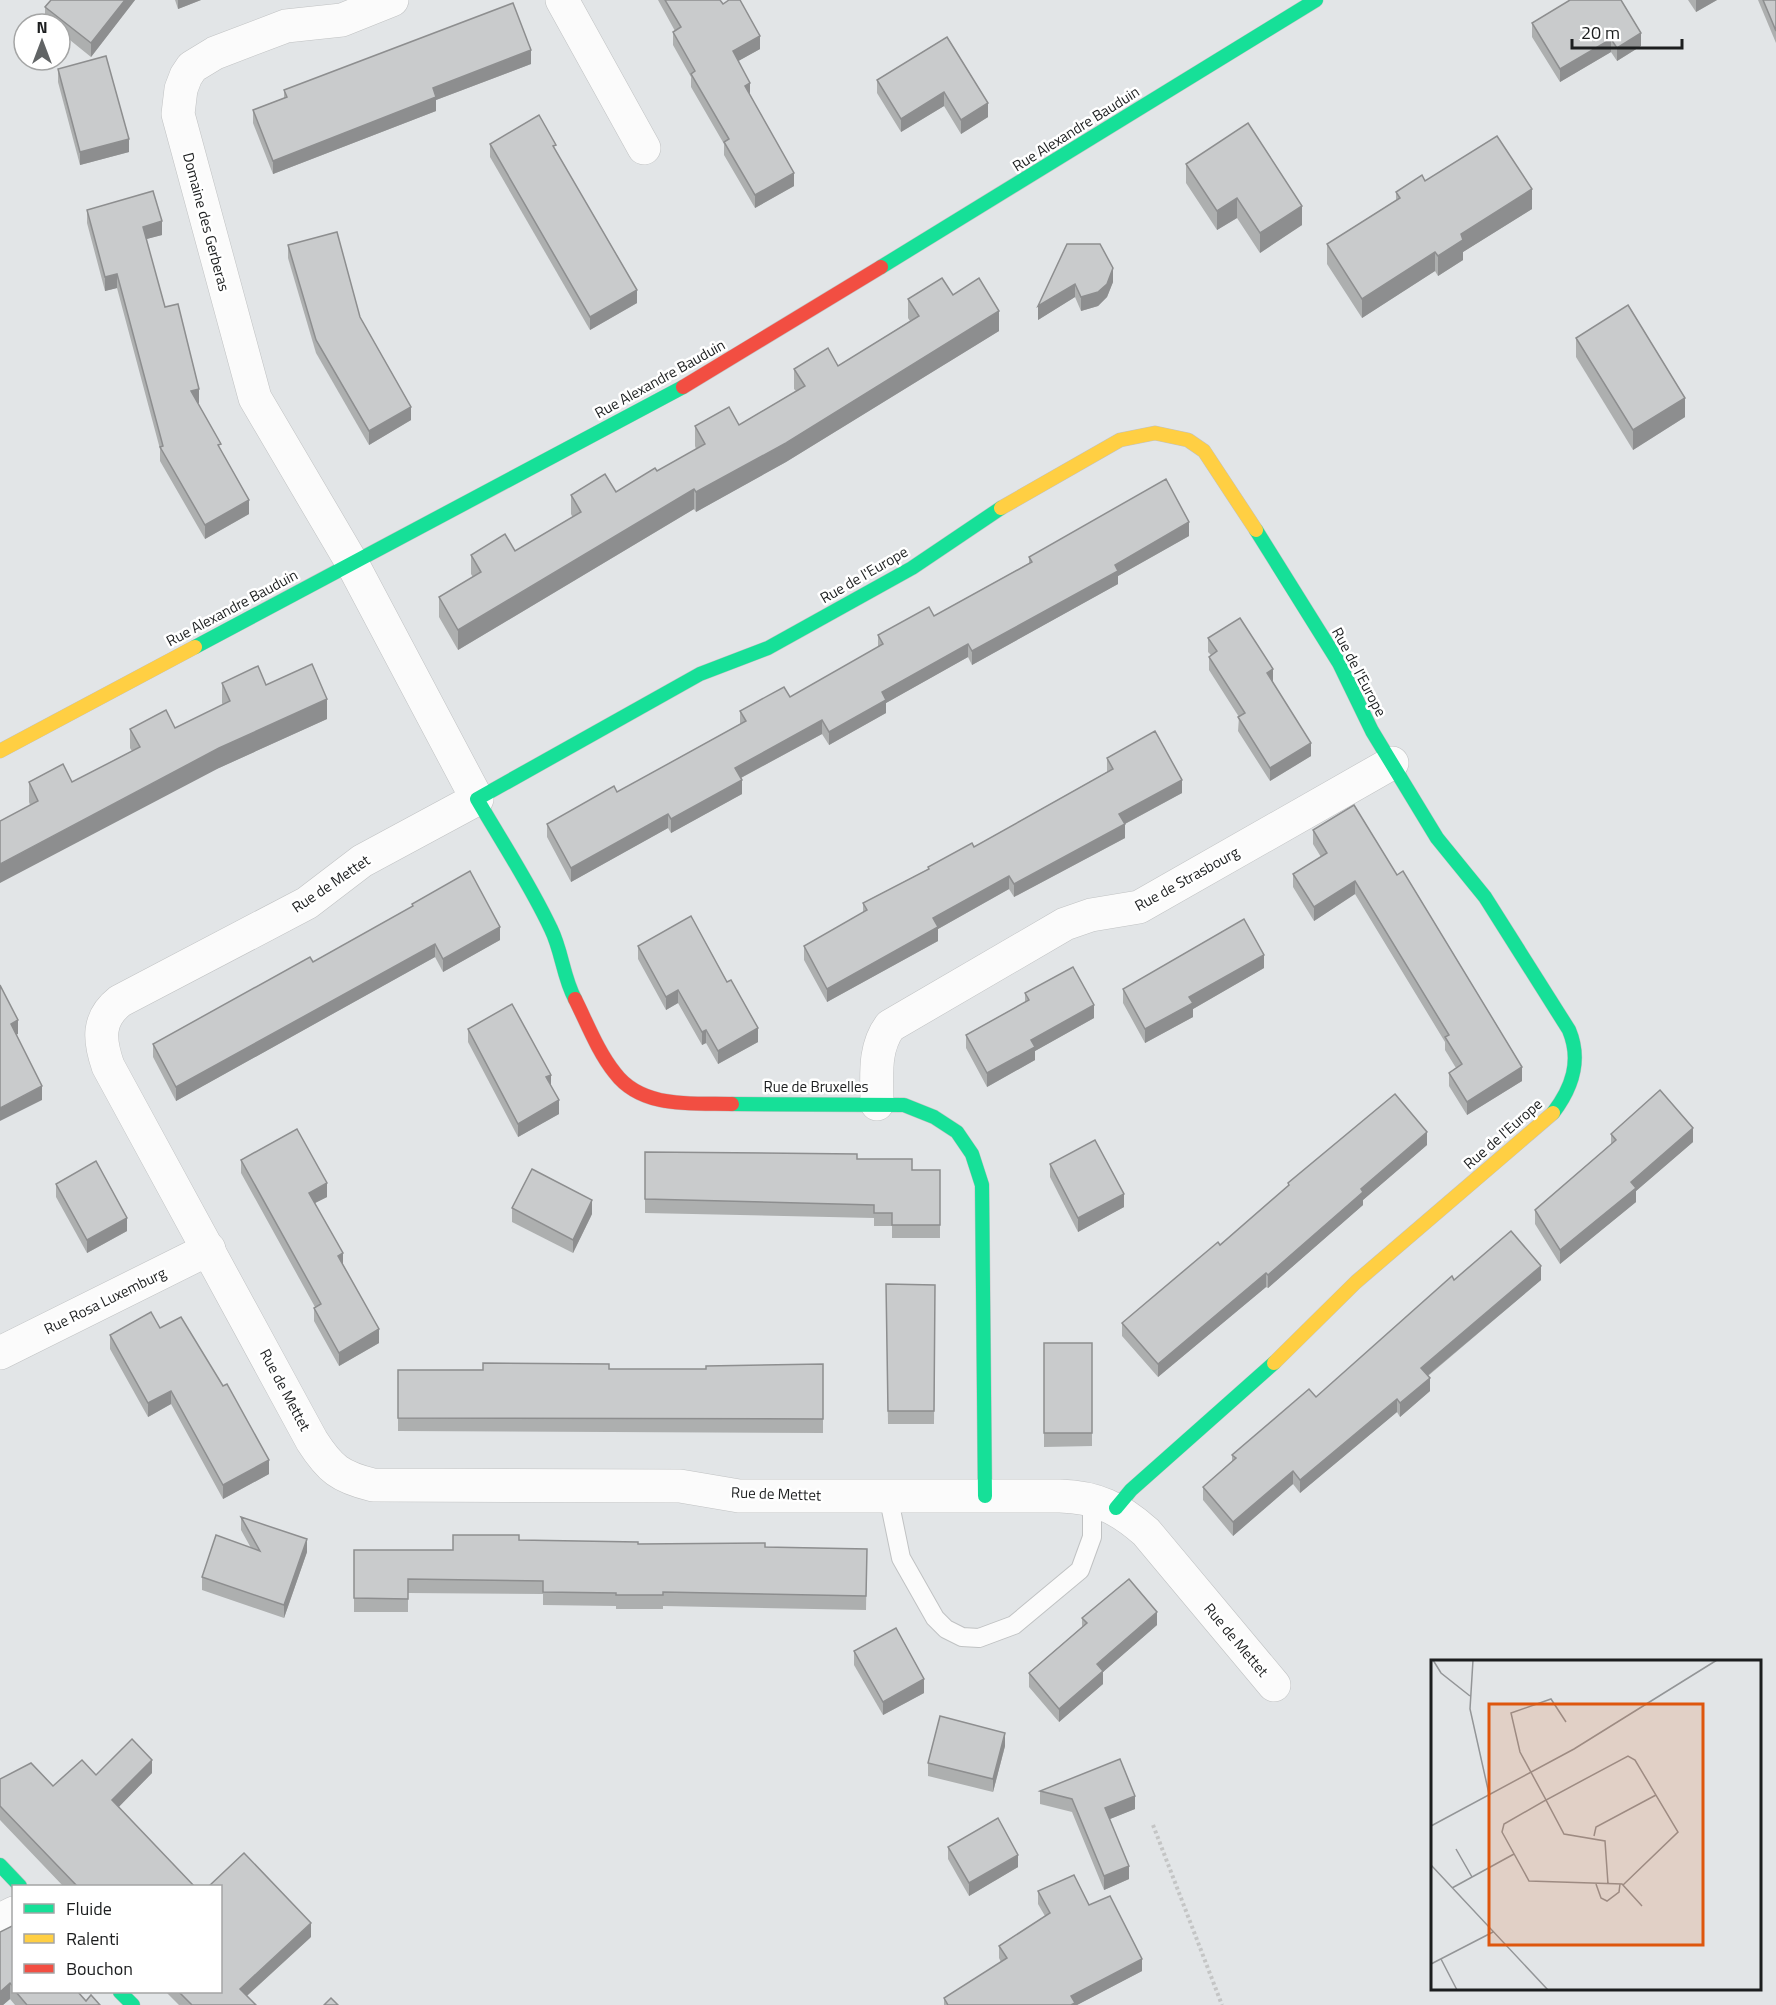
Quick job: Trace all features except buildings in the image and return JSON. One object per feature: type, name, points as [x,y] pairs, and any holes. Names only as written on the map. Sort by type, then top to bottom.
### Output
[{"type":"street","name":"Domaine des Gerberas","points":[[352,563],[259,407],[252,390],[182,130],[178,101],[186,76],[192,67],[215,52],[286,26],[342,20],[392,0]]},
{"type":"street","points":[[562,0],[644,148]]},
{"type":"street","name":"Rue Alexandre Bauduin","points":[[1,745],[352,563],[708,373],[1316,0]]},
{"type":"street","name":"Rue de l'Europe","points":[[477,799],[700,674],[779,642],[912,568],[986,516],[1120,441],[1155,433],[1188,441],[1204,451],[1215,464],[1339,663],[1372,731],[1437,838],[1485,897],[1569,1030],[1576,1055],[1570,1088],[1552,1114],[1356,1282],[1307,1333],[1131,1490],[1104,1504]]},
{"type":"street","points":[[352,563],[477,799]]},
{"type":"street","name":"Rue de Strasbourg","points":[[877,1104],[878,1050],[882,1037],[890,1026],[1065,924],[1091,915],[1139,907],[1392,763]]},
{"type":"street","name":"Rue de Bruxelles","points":[[477,799],[551,928],[575,1001],[605,1059],[626,1086],[649,1098],[674,1103],[904,1105],[936,1117],[951,1126],[964,1138],[979,1169],[983,1203],[985,1496]]},
{"type":"street","name":"Rue de Mettet","points":[[477,799],[355,866],[308,903],[132,994],[109,1010],[103,1022],[102,1050],[108,1066],[318,1449],[335,1472],[352,1480],[373,1485],[680,1486],[739,1496],[1060,1496],[1104,1504],[1146,1532],[1274,1686]]},
{"type":"street","name":"Rue Rosa Luxemburg","points":[[0,1353],[209,1249]]},
{"type":"street","points":[[0,1865],[18,1885]]},
{"type":"street","points":[[121,1993],[133,2005]]},
{"type":"lane","points":[[888,1496],[901,1558],[935,1618],[946,1629],[962,1637],[980,1638],[996,1634],[1023,1619],[1080,1570],[1104,1504]]},
{"type":"path","points":[[1154,1825],[1222,2005]]},
{"type":"traffic: fast","points":[[881,267],[1316,0]]},
{"type":"traffic: fast","points":[[195,647],[683,387]]},
{"type":"traffic: fast","points":[[575,999],[555,937],[543,912],[477,799],[700,674],[768,648],[912,568],[1001,508]]},
{"type":"traffic: fast","points":[[1256,530],[1339,663],[1372,731],[1437,838],[1485,897],[1569,1030],[1575,1053],[1573,1074],[1560,1104],[1553,1113]]},
{"type":"traffic: fast","points":[[732,1104],[904,1105],[934,1117],[957,1132],[972,1154],[982,1185],[985,1496]]},
{"type":"traffic: fast","points":[[1116,1508],[1131,1490],[1274,1363]]},
{"type":"traffic: fast","points":[[0,1865],[19,1885]]},
{"type":"traffic: fast","points":[[121,1993],[133,2005]]},
{"type":"traffic: slow","points":[[1001,508],[1120,440],[1155,433],[1188,440],[1204,451],[1256,530]]},
{"type":"traffic: slow","points":[[0,751],[195,647]]},
{"type":"traffic: slow","points":[[1274,1363],[1356,1282],[1553,1113]]},
{"type":"traffic: jam","points":[[683,387],[881,267]]},
{"type":"traffic: jam","points":[[575,999],[603,1056],[626,1085],[639,1093],[669,1102],[732,1104]]}]
